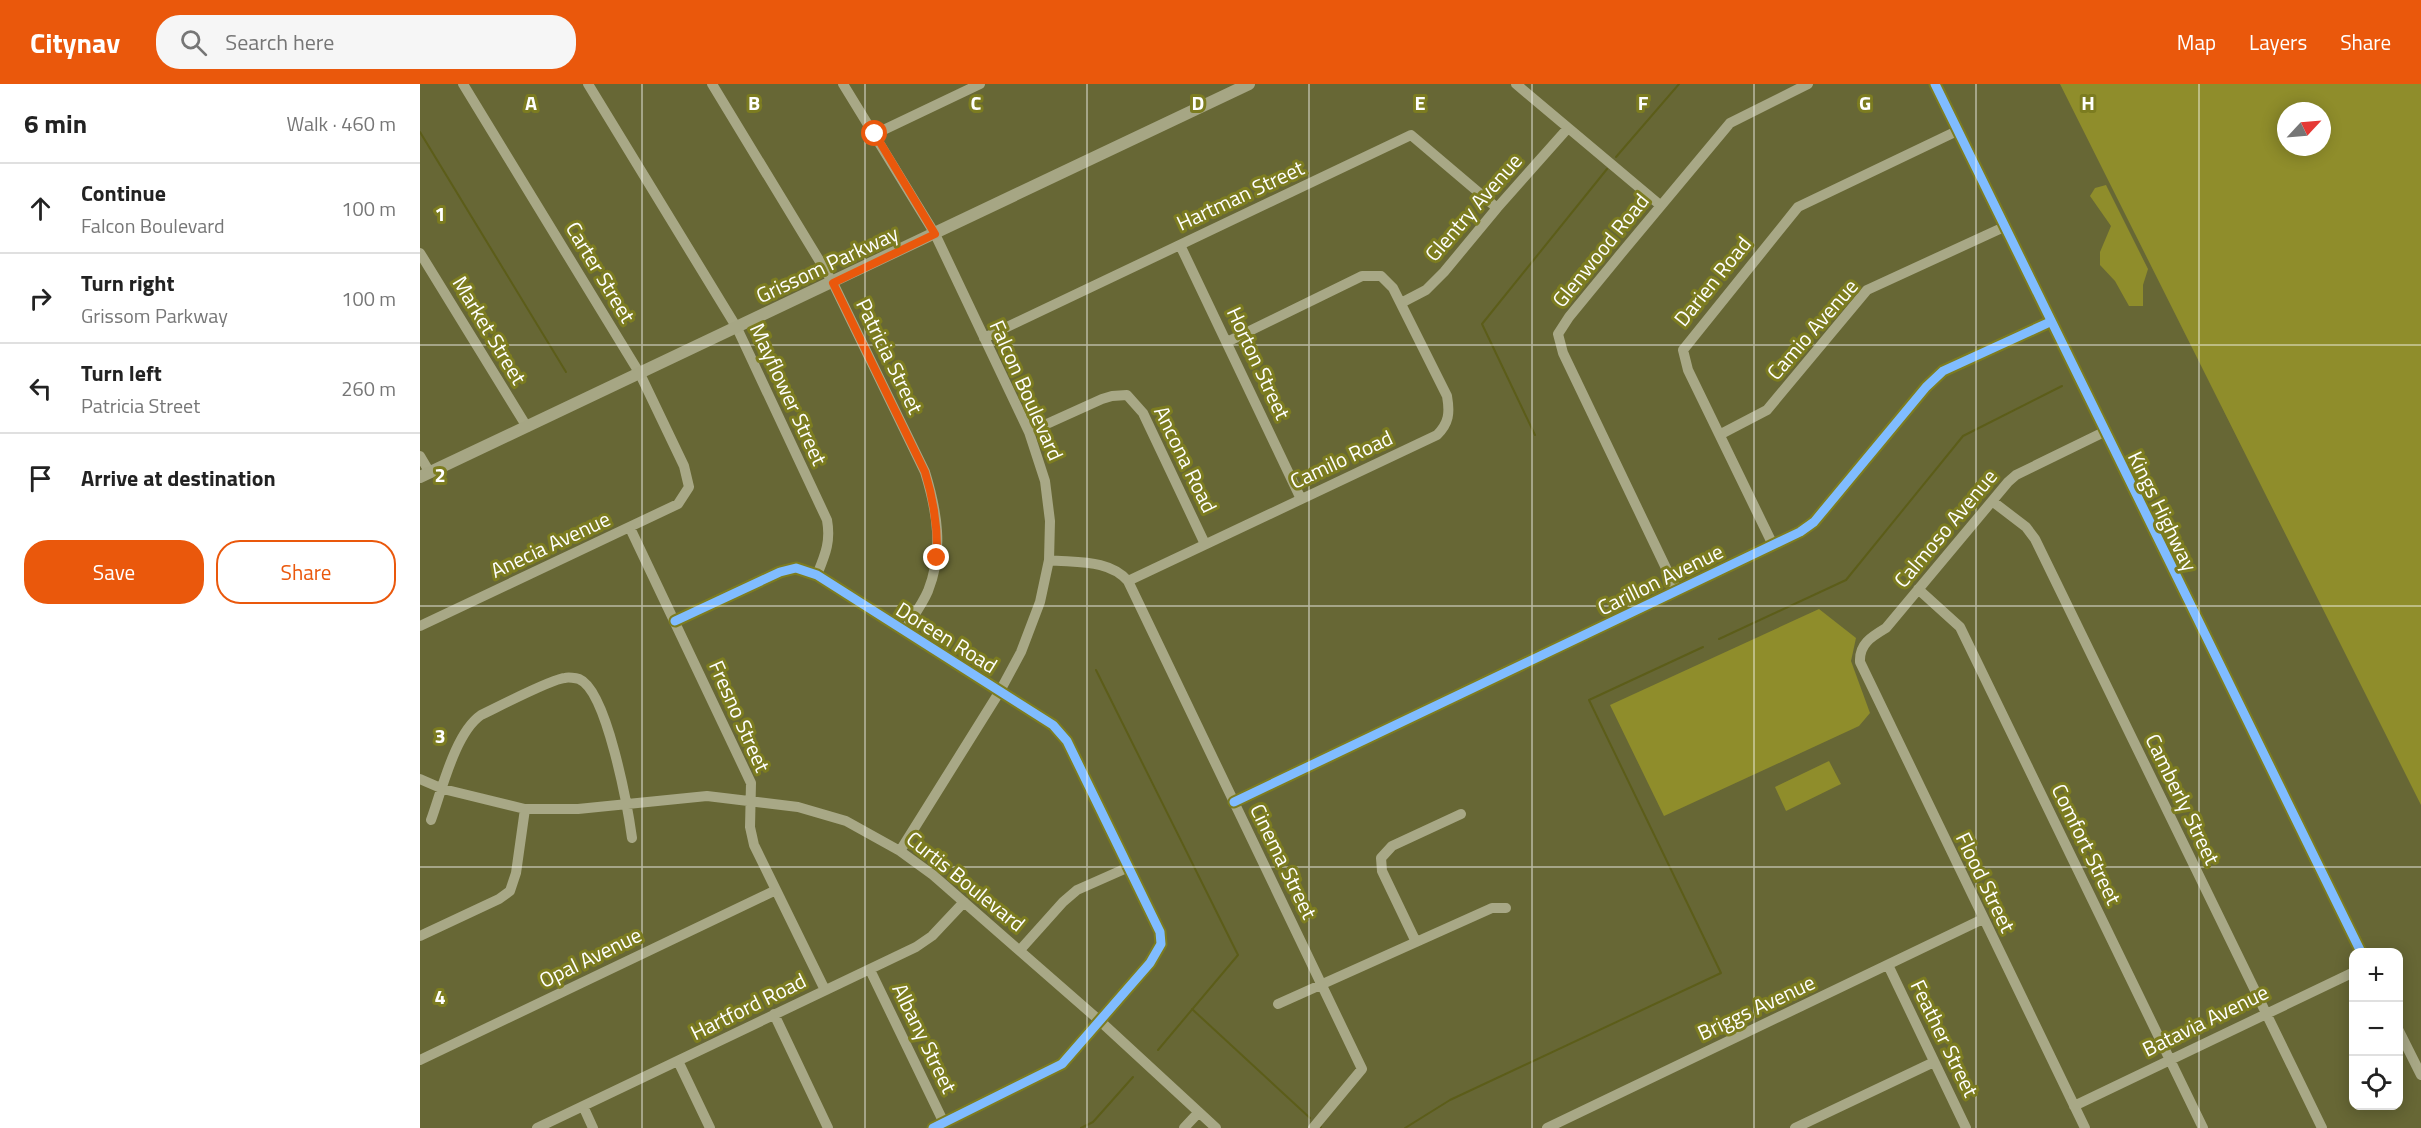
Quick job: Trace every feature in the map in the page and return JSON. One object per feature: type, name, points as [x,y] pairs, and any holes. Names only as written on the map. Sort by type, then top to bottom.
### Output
[{"type":"main road","name":"Grissom Parkway","points":[[425,475],[1249,84]]},
{"type":"street","name":"Carter Street","points":[[463,84],[640,374],[684,466],[689,488]]},
{"type":"street","name":"Mayflower Street","points":[[588,84],[737,328],[827,520],[830,535],[828,549],[817,575]]},
{"type":"street","name":"Patricia Street","points":[[712,84],[833,283],[925,472],[938,528],[937,558],[928,591],[904,631]]},
{"type":"street","name":"Falcon Boulevard","points":[[843,84],[935,234],[1029,432],[1045,480],[1050,521],[1048,560],[1040,602],[1021,652],[1000,691],[900,851]]},
{"type":"street","points":[[875,134],[980,84]]},
{"type":"street","points":[[1516,84],[1660,205]]},
{"type":"street","name":"Glenwood Road","points":[[1677,591],[1563,353],[1558,334],[1569,317],[1660,205],[1730,123],[1808,84]]},
{"type":"street","name":"Kings Highway","points":[[1935,84],[2359,948]]},
{"type":"street","name":"Glentry Avenue","points":[[1401,303],[1426,290],[1432,284],[1568,128]]},
{"type":"street","name":"Darien Road","points":[[1773,545],[1688,370],[1683,350],[1798,207],[1958,131]]},
{"type":"street","name":"Hartman Street","points":[[984,338],[1411,135],[1497,208]]},
{"type":"street","name":"Camio Avenue","points":[[1721,434],[1767,410],[1868,290],[2004,227]]},
{"type":"street","name":"Horton Street","points":[[1180,245],[1301,499]]},
{"type":"street","name":"Market Street","points":[[420,252],[526,427]]},
{"type":"street","name":"Camilo Road","points":[[1128,581],[1437,435],[1446,425],[1450,409],[1447,396],[1393,288],[1381,276],[1362,276],[1227,342]]},
{"type":"street","name":"Carillon Avenue","points":[[1234,802],[1800,532],[1814,522],[1926,387],[1943,371],[2050,322]]},
{"type":"street","name":"Ancona Road","points":[[1029,432],[1102,399],[1127,395],[1143,413],[1205,544]]},
{"type":"street","name":"Calmoso Avenue","points":[[1860,650],[1866,642],[1886,627],[2016,475],[2104,432]]},
{"type":"street","points":[[420,456],[425,475]]},
{"type":"street","name":"Anecia Avenue","points":[[420,626],[678,504],[689,488]]},
{"type":"street","name":"Camberly Street","points":[[1992,501],[2026,527],[2035,539],[2322,1128]]},
{"type":"street","name":"Fresno Street","points":[[630,528],[752,783],[750,827],[754,845],[825,990]]},
{"type":"street","points":[[1048,560],[1109,566],[1128,581]]},
{"type":"street","name":"Doreen Road","points":[[675,621],[780,572],[796,568],[817,575],[1053,725],[1067,741],[1160,932],[1161,944],[1150,963],[1100,1021]]},
{"type":"street","name":"Cinema Street","points":[[1128,581],[1362,1069],[1313,1128]]},
{"type":"street","name":"Comfort Street","points":[[1918,589],[1960,627],[2203,1128]]},
{"type":"street","name":"Flood Street","points":[[1860,650],[1860,662],[2085,1128]]},
{"type":"street","points":[[431,820],[461,736],[470,722],[563,677],[580,679],[590,689],[613,742],[632,838]]},
{"type":"street","name":"Curtis Boulevard","points":[[420,778],[443,789],[525,809],[627,806],[707,796],[798,807],[846,821],[900,851],[964,902],[1100,1021],[1216,1128]]},
{"type":"street","points":[[420,936],[499,899],[510,891],[516,873],[525,809]]},
{"type":"street","points":[[1416,942],[1382,871],[1381,858],[1392,846],[1461,814]]},
{"type":"street","points":[[1020,950],[1063,902],[1077,890],[1129,867]]},
{"type":"street","name":"Opal Avenue","points":[[420,1060],[776,890]]},
{"type":"street","name":"Hartford Road","points":[[537,1128],[870,970],[932,936],[964,902]]},
{"type":"street","points":[[1278,1004],[1492,908],[1506,909]]},
{"type":"street","name":"Briggs Avenue","points":[[1546,1128],[1983,919]]},
{"type":"street","name":"Feather Street","points":[[1888,965],[1966,1128]]},
{"type":"street","name":"Albany Street","points":[[870,970],[944,1123]]},
{"type":"street","name":"Batavia Avenue","points":[[2074,1106],[2169,1058],[2349,974]]},
{"type":"street","points":[[774,1014],[828,1128]]},
{"type":"street","points":[[933,1128],[1062,1064],[1100,1021]]},
{"type":"street","points":[[2403,1039],[2421,1075]]},
{"type":"street","points":[[678,1061],[710,1128]]},
{"type":"street","points":[[1795,1128],[1934,1062]]},
{"type":"street","points":[[583,1106],[593,1128]]},
{"type":"street","points":[[1184,1128],[1198,1113]]},
{"type":"shaded area","points":[[2060,84],[2421,84],[2421,805]]},
{"type":"shaded area","points":[[2106,185],[2148,269],[2143,285],[2143,306],[2129,306],[2115,281],[2100,265],[2100,252],[2111,226],[2090,196],[2095,188]]},
{"type":"shaded area","points":[[1819,609],[1856,638],[1851,661],[1870,713],[1859,726],[1664,816],[1610,705]]},
{"type":"shaded area","points":[[1829,761],[1841,784],[1786,811],[1775,787]]},
{"type":"waterway","points":[[1616,157],[1679,84]]},
{"type":"waterway","points":[[420,132],[566,372]]},
{"type":"waterway","points":[[1535,435],[1482,324],[1607,169]]},
{"type":"waterway","points":[[1719,639],[1846,580],[1963,436],[2062,386]]},
{"type":"waterway","points":[[1405,1128],[1450,1100],[1721,973],[1589,700],[1703,647]]},
{"type":"waterway","points":[[1096,670],[1238,955],[1158,1050]]},
{"type":"waterway","points":[[1192,1009],[1310,1118]]},
{"type":"waterway","points":[[1081,1128],[1093,1122],[1133,1077]]},
{"type":"cycle path","points":[[1935,84],[2359,948]]},
{"type":"cycle path","points":[[1234,802],[1800,532],[1814,522],[1926,387],[1943,371],[2050,322]]},
{"type":"cycle path","points":[[675,621],[780,572],[796,568],[817,575],[1053,725],[1067,741],[1160,932],[1161,944],[1150,963],[1062,1064],[933,1128]]},
{"type":"route","points":[[875,134],[935,234],[833,283],[925,472],[938,528],[937,558]]}]
